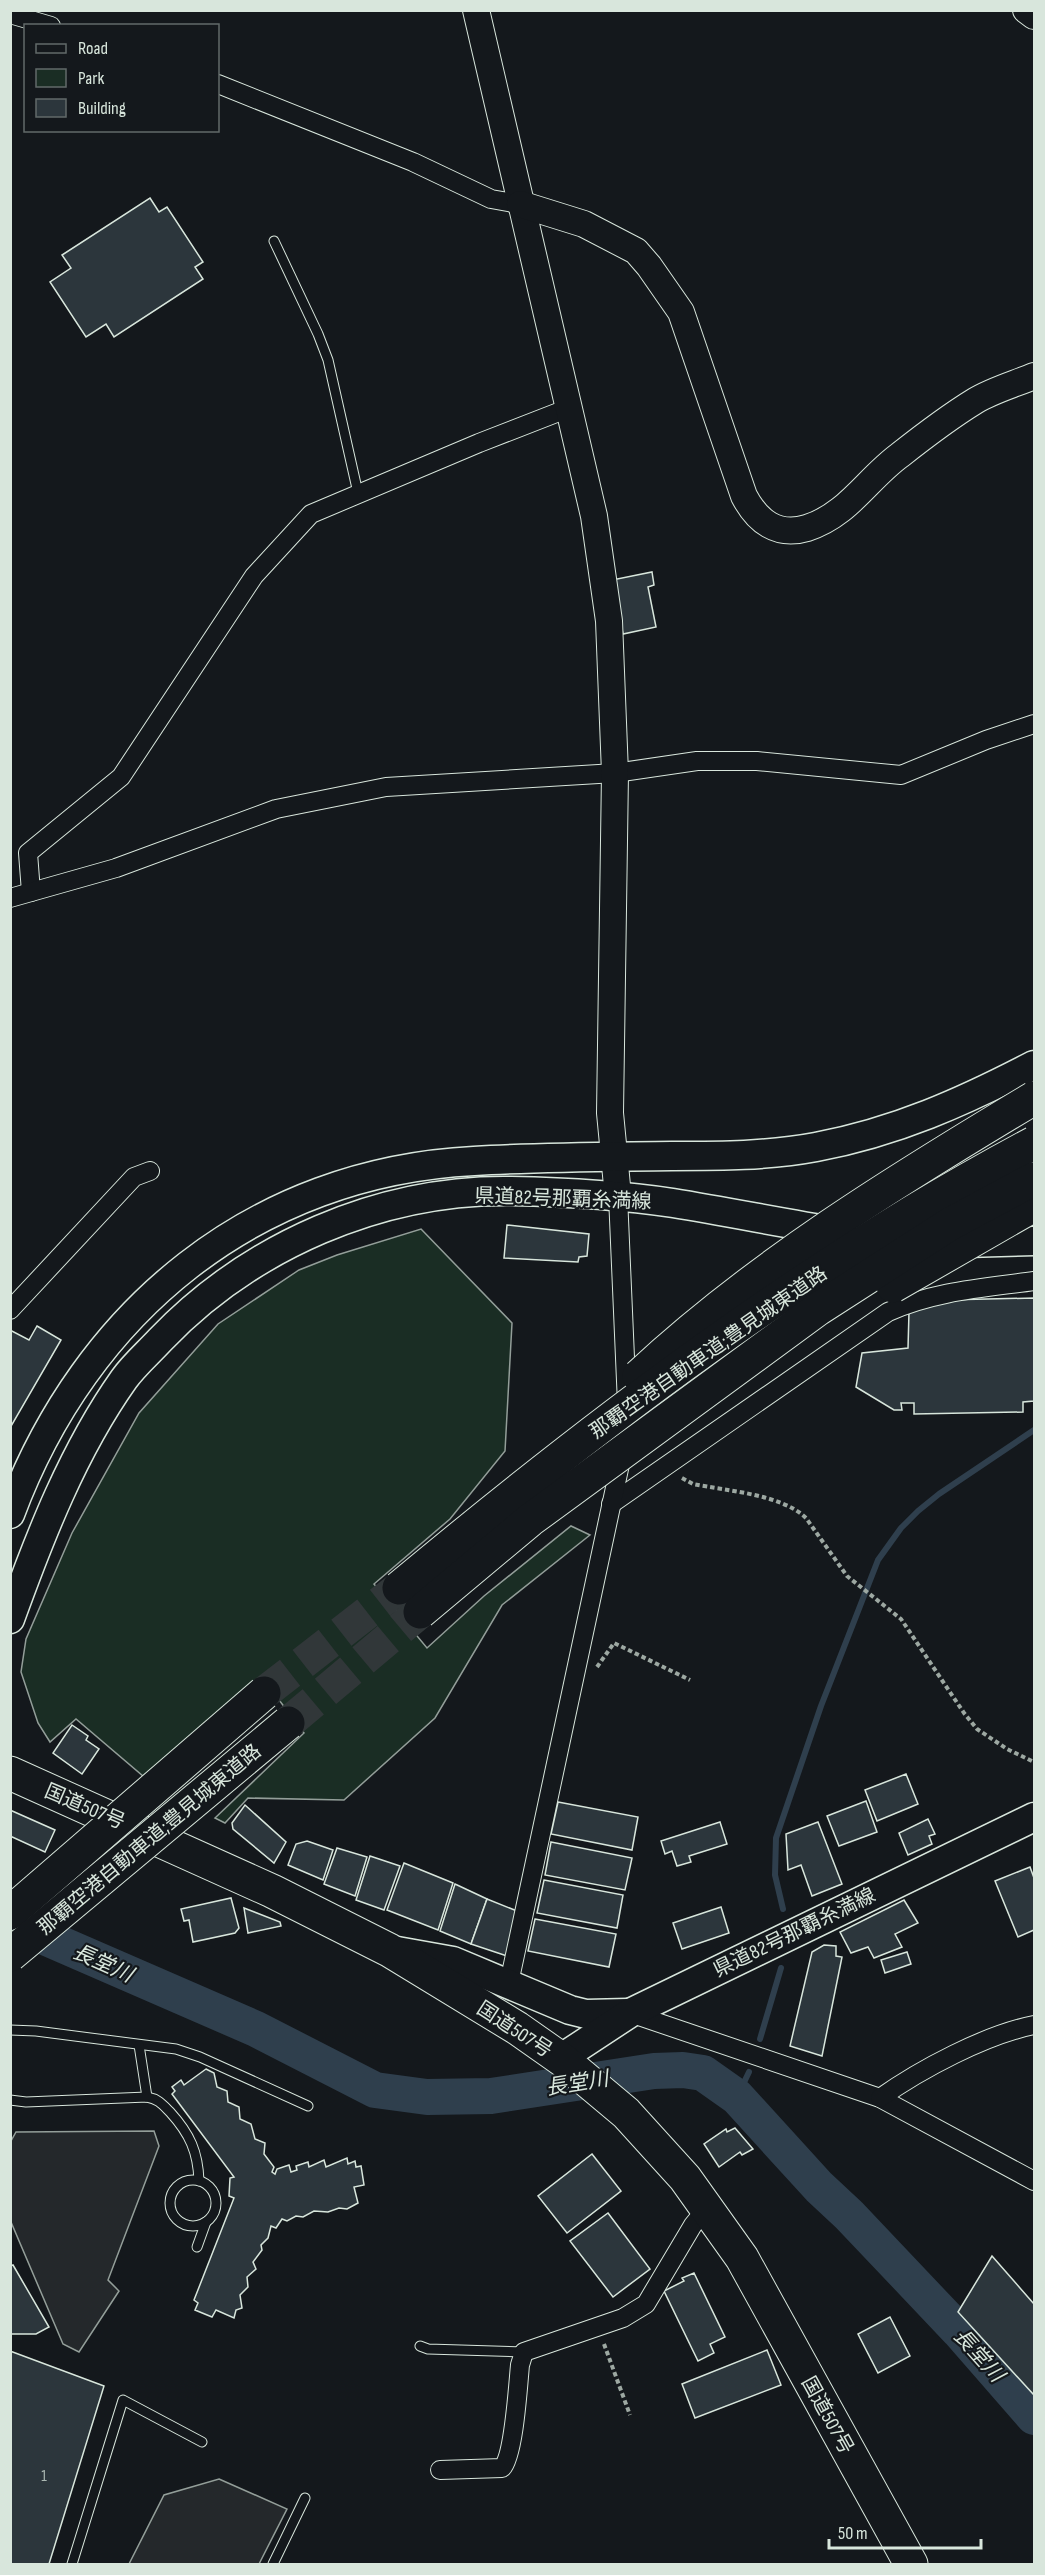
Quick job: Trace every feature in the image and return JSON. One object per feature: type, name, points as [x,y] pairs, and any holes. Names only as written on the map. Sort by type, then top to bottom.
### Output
[{"type":"highway","points":[[506,1499],[698,1323],[786,1257],[903,1179],[1035,1098]]},
{"type":"highway","name":"那覇空港自動車道;豊見城東道路","points":[[1035,1143],[966,1180],[805,1280],[657,1385],[506,1499],[409,1600],[530,1520],[818,1309],[950,1224],[1035,1179]]},
{"type":"highway","points":[[530,1520],[880,1294],[1035,1205]]},
{"type":"highway","name":"那覇空港自動車道;豊見城東道路","points":[[10,1913],[264,1693]]},
{"type":"highway","name":"那覇空港自動車道;豊見城東道路","points":[[10,1955],[288,1723]]},
{"type":"highway","name":"国道507号","points":[[10,1773],[272,1891],[389,1950],[517,2028],[562,2060],[626,2113],[685,2178],[742,2258],[906,2563]]},
{"type":"main road","name":"県道82号那覇糸満線","points":[[11,1510],[54,1420],[96,1358],[123,1326],[180,1270],[246,1225],[307,1196],[343,1182],[381,1173],[470,1161],[748,1156],[815,1147],[878,1133],[927,1117],[1035,1065]]},
{"type":"main road","name":"県道82号那覇糸満線","points":[[10,1619],[46,1526],[94,1425],[126,1376],[175,1324],[228,1281],[298,1239],[360,1214],[418,1200],[474,1192],[510,1191],[618,1196],[672,1203],[885,1240],[971,1244],[1035,1241]]},
{"type":"main road","name":"県道82号那覇糸満線","points":[[562,2060],[630,2013],[1035,1817]]},
{"type":"main road","points":[[389,1950],[453,1961],[570,2010],[586,2014],[630,2013]]},
{"type":"street","points":[[476,10],[594,516],[609,621],[615,773],[610,1113],[618,1196],[628,1427],[509,1983]]},
{"type":"street","points":[[1026,10],[1035,16]]},
{"type":"street","points":[[10,15],[44,24]]},
{"type":"street","points":[[219,84],[413,162],[491,199],[520,204],[584,224],[636,251],[681,312],[744,496],[753,513],[768,525],[786,530],[807,528],[847,507],[898,456],[976,400],[1035,376]]},
{"type":"street","points":[[31,892],[28,853],[122,777],[254,576],[311,514],[569,408]]},
{"type":"street","points":[[10,898],[116,868],[276,809],[387,787],[615,773],[697,761],[757,761],[901,775],[986,740],[1035,724]]},
{"type":"street","points":[[10,1310],[134,1177],[150,1171]]},
{"type":"street","points":[[611,1504],[888,1312],[912,1301],[950,1292],[1035,1281]]},
{"type":"street","points":[[630,2013],[880,2098],[1035,2181]]},
{"type":"street","points":[[880,2098],[905,2080],[988,2040],[1035,2025]]},
{"type":"street","points":[[440,2470],[502,2468],[506,2464],[524,2352],[623,2318],[646,2304],[693,2225],[707,2208]]},
{"type":"lane","points":[[274,242],[328,360],[358,493]]},
{"type":"lane","points":[[10,2030],[36,2031],[176,2049],[200,2057],[308,2106]]},
{"type":"lane","points":[[139,2045],[147,2097]]},
{"type":"lane","points":[[10,2100],[26,2102],[147,2097],[157,2099],[190,2136],[198,2163],[199,2181]]},
{"type":"lane","points":[[197,2247],[206,2222],[215,2210],[215,2196],[211,2189],[199,2181],[191,2180],[177,2187],[172,2193],[170,2208],[173,2215],[192,2226],[206,2222]]},
{"type":"lane","points":[[420,2346],[429,2349],[524,2352]]},
{"type":"lane","points":[[72,2565],[123,2400],[202,2442]]},
{"type":"lane","points":[[273,2565],[305,2498]]},
{"type":"path","points":[[667,1466],[693,1484],[775,1501],[797,1510],[813,1528],[847,1576],[858,1587],[901,1618],[977,1729],[1007,1749],[1035,1762]]},
{"type":"path","points":[[573,1683],[584,1686],[614,1643],[690,1680]]},
{"type":"path","points":[[598,2327],[630,2415]]},
{"type":"green space","points":[[421,1229],[512,1323],[505,1451],[450,1519],[374,1584],[427,1648],[484,1596],[571,1526],[590,1535],[502,1605],[435,1718],[344,1800],[248,1798],[225,1823],[215,1818],[304,1733],[264,1680],[143,1776],[76,1719],[50,1742],[38,1723],[21,1672],[26,1639],[72,1533],[139,1413],[218,1324],[299,1270],[337,1255]]},
{"type":"shaded area","points":[[154,2131],[159,2146],[108,2280],[119,2291],[79,2352],[63,2344],[11,2222],[11,2141],[16,2132]]},
{"type":"shaded area","points":[[219,2479],[287,2509],[259,2564],[129,2564],[164,2495]]},
{"type":"building","points":[[150,198],[159,212],[167,207],[203,262],[195,267],[203,279],[114,337],[106,324],[86,337],[50,282],[71,268],[62,255]]},
{"type":"building","points":[[652,572],[654,585],[648,587],[656,627],[623,634],[612,580]]},
{"type":"building","points":[[507,1225],[589,1234],[587,1256],[579,1257],[578,1262],[504,1258]]},
{"type":"building","points":[[1034,1298],[1034,1401],[1023,1402],[1023,1412],[914,1414],[914,1403],[901,1403],[902,1410],[894,1410],[856,1387],[862,1353],[908,1348],[909,1312],[945,1300]]},
{"type":"building","points":[[37,1326],[61,1340],[10,1428],[10,1330],[29,1340]]},
{"type":"building","points":[[72,1725],[88,1736],[86,1740],[99,1749],[82,1774],[53,1753]]},
{"type":"building","points":[[906,1774],[918,1804],[877,1821],[865,1790]]},
{"type":"building","points":[[866,1801],[877,1832],[839,1846],[827,1816]]},
{"type":"building","points":[[558,1802],[638,1817],[632,1850],[551,1834]]},
{"type":"building","points":[[245,1805],[286,1842],[274,1863],[233,1829],[232,1823]]},
{"type":"building","points":[[10,1810],[55,1830],[45,1852],[10,1836]]},
{"type":"building","points":[[928,1819],[935,1834],[929,1836],[932,1844],[908,1855],[899,1833]]},
{"type":"building","points":[[720,1822],[727,1844],[689,1856],[691,1862],[677,1866],[672,1851],[665,1854],[661,1841]]},
{"type":"building","points":[[818,1822],[842,1884],[812,1896],[801,1865],[788,1870],[786,1834]]},
{"type":"building","points":[[307,1841],[333,1850],[323,1880],[288,1865],[296,1844]]},
{"type":"building","points":[[551,1842],[632,1858],[625,1890],[545,1875]]},
{"type":"building","points":[[337,1848],[367,1857],[355,1896],[324,1884]]},
{"type":"building","points":[[370,1856],[400,1866],[384,1910],[356,1900]]},
{"type":"building","points":[[404,1863],[453,1883],[438,1930],[387,1910]]},
{"type":"building","points":[[1030,1867],[1034,1878],[1034,1930],[1018,1937],[995,1881]]},
{"type":"building","points":[[544,1880],[623,1895],[617,1928],[537,1913]]},
{"type":"building","points":[[455,1884],[487,1899],[471,1944],[440,1931]]},
{"type":"building","points":[[231,1898],[239,1928],[235,1933],[193,1942],[189,1920],[184,1921],[181,1909]]},
{"type":"building","points":[[487,1899],[517,1911],[507,1956],[471,1944]]},
{"type":"building","points":[[904,1900],[918,1923],[895,1934],[902,1947],[874,1958],[868,1947],[851,1953],[840,1932]]},
{"type":"building","points":[[721,1907],[729,1933],[682,1949],[673,1923]]},
{"type":"building","points":[[244,1908],[280,1922],[281,1926],[248,1933]]},
{"type":"building","points":[[535,1919],[616,1934],[609,1967],[528,1951]]},
{"type":"building","points":[[824,1945],[836,1946],[836,1956],[842,1957],[822,2056],[790,2046],[812,1952]]},
{"type":"building","points":[[907,1952],[911,1964],[885,1973],[881,1960]]},
{"type":"building","points":[[206,2069],[214,2073],[217,2087],[227,2091],[228,2102],[239,2107],[240,2119],[251,2124],[255,2139],[265,2143],[264,2154],[274,2167],[272,2172],[275,2174],[277,2169],[289,2165],[291,2172],[297,2170],[296,2166],[308,2162],[309,2167],[324,2160],[326,2167],[347,2158],[348,2164],[355,2161],[356,2167],[361,2166],[364,2185],[354,2187],[358,2203],[347,2209],[339,2208],[328,2212],[314,2211],[303,2217],[296,2216],[287,2221],[282,2219],[276,2228],[271,2226],[268,2238],[261,2245],[262,2250],[253,2262],[256,2269],[247,2277],[248,2287],[240,2295],[242,2308],[236,2310],[234,2318],[216,2310],[212,2317],[195,2310],[198,2303],[194,2300],[234,2198],[229,2196],[230,2178],[234,2177],[172,2094],[175,2091],[172,2087],[181,2080],[184,2085]]},
{"type":"building","points":[[735,2128],[753,2149],[742,2155],[740,2152],[719,2167],[704,2144],[726,2129],[727,2132]]},
{"type":"building","points":[[592,2154],[621,2191],[567,2233],[538,2196]]},
{"type":"building","points":[[608,2213],[650,2269],[613,2297],[570,2241]]},
{"type":"building","points":[[992,2256],[1034,2304],[1034,2395],[958,2312]]},
{"type":"building","points":[[13,2265],[49,2327],[36,2334],[10,2334],[10,2266]]},
{"type":"building","points":[[694,2273],[725,2337],[710,2344],[714,2353],[698,2361],[664,2291],[684,2281],[682,2278]]},
{"type":"building","points":[[890,2317],[910,2356],[878,2373],[858,2334]]},
{"type":"building","points":[[767,2350],[781,2385],[695,2418],[682,2384]]},
{"type":"building","points":[[10,2351],[104,2386],[49,2564],[10,2564]]},
{"type":"waterway","points":[[783,1909],[775,1875],[776,1838],[821,1706],[878,1560],[901,1528],[918,1511],[939,1494],[1034,1430]]},
{"type":"waterway","name":"長堂川","points":[[10,1922],[256,2029],[375,2090],[427,2097],[491,2096],[654,2071],[683,2070],[703,2073],[737,2097],[819,2187],[849,2215],[959,2331],[1034,2417]]},
{"type":"waterway","points":[[760,2039],[781,1968]]},
{"type":"waterway","points":[[737,2097],[749,2072]]},
{"type":"tunnel","points":[[264,1693],[399,1588]]},
{"type":"tunnel","points":[[288,1723],[420,1612]]}]
